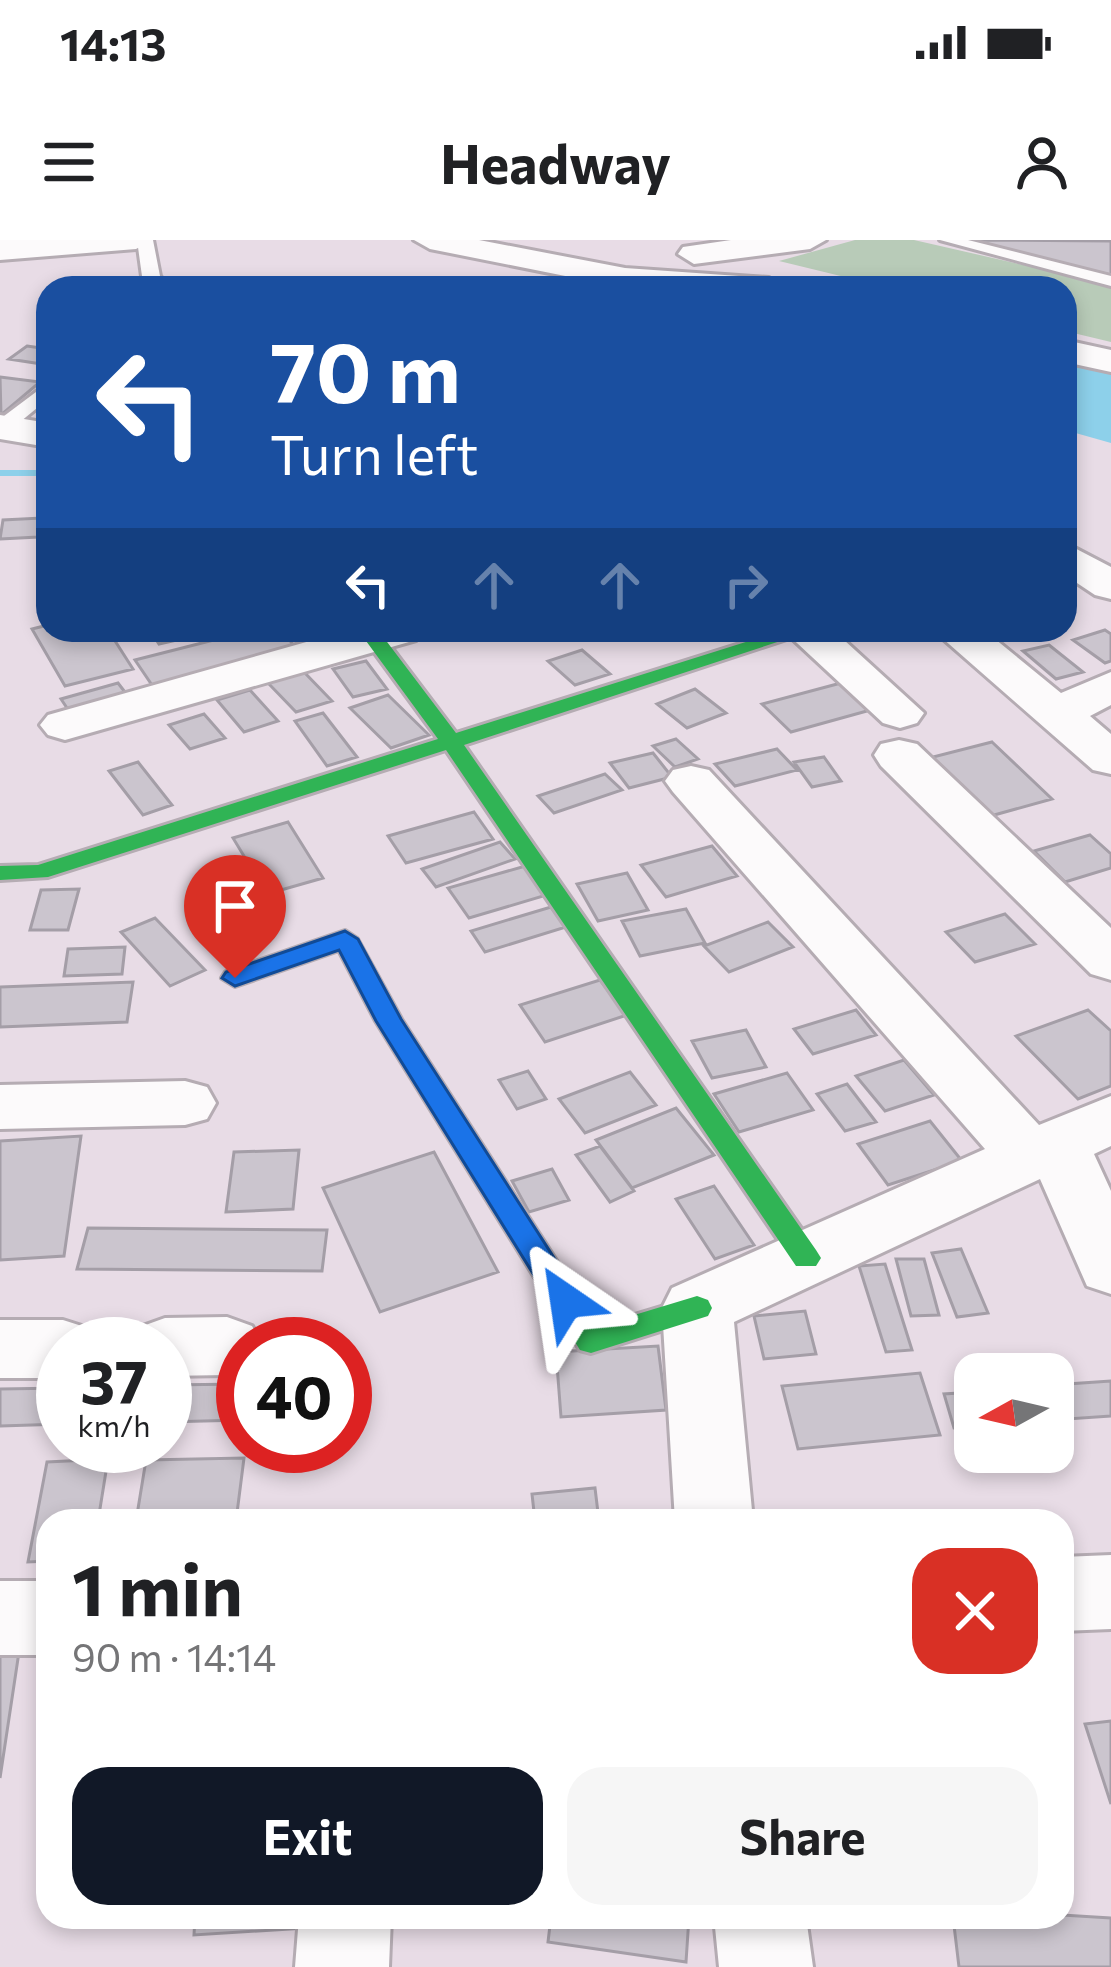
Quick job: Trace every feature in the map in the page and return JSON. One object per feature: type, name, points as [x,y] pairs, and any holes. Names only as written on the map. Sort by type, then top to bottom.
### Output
[{"type":"street","points":[[0,250],[136,240]]},
{"type":"street","points":[[430,240],[615,276]]},
{"type":"street","points":[[501,240],[671,257],[810,240]]},
{"type":"street","points":[[1077,354],[1111,361]]},
{"type":"street","points":[[1,427],[36,433]]},
{"type":"street","points":[[1077,564],[1111,586]]},
{"type":"street","points":[[64,725],[347,642]]},
{"type":"street","points":[[387,642],[806,1258]]},
{"type":"street","points":[[0,873],[40,872],[767,642]]},
{"type":"street","points":[[816,642],[1111,961]]},
{"type":"street","points":[[970,642],[1111,759]]},
{"type":"street","points":[[1057,714],[1111,686]]},
{"type":"street","points":[[691,781],[1066,1139],[1111,1267]]},
{"type":"street","points":[[235,978],[345,939],[388,1021],[591,1341],[697,1308],[1066,1139]]},
{"type":"street","points":[[0,1107],[184,1103]]},
{"type":"street","points":[[697,1308],[713,1509]]},
{"type":"street","points":[[0,1349],[36,1348]]},
{"type":"street","points":[[1074,1594],[1111,1592]]},
{"type":"street","points":[[0,1618],[36,1618]]},
{"type":"street","points":[[342,1967],[344,1929]]},
{"type":"street","points":[[761,1929],[766,1967]]},
{"type":"lane","points":[[146,240],[152,276]]},
{"type":"lane","points":[[948,240],[1111,281]]},
{"type":"lane","points":[[1,427],[36,399]]},
{"type":"green space","points":[[855,240],[914,240],[1072,276],[841,276],[779,261]]},
{"type":"green space","points":[[1077,277],[1111,285],[1111,342],[1077,334]]},
{"type":"water","points":[[1077,364],[1111,368],[1111,443],[1077,433]]},
{"type":"building","points":[[983,240],[1111,241],[1111,275],[977,244]]},
{"type":"building","points":[[27,346],[36,347],[36,363],[9,359]]},
{"type":"building","points":[[0,377],[36,382],[36,385],[1,415]]},
{"type":"building","points":[[36,518],[36,537],[0,539],[3,520]]},
{"type":"building","points":[[1105,630],[1111,634],[1111,661],[1105,663],[1077,639]]},
{"type":"building","points":[[40,642],[116,642],[133,669],[65,686]]},
{"type":"building","points":[[206,642],[291,642],[298,651],[154,688],[135,660]]},
{"type":"building","points":[[1049,645],[1083,672],[1056,679],[1023,651]]},
{"type":"building","points":[[582,650],[610,674],[575,685],[548,661]]},
{"type":"building","points":[[366,661],[387,689],[353,697],[333,669]]},
{"type":"building","points":[[303,671],[332,701],[296,712],[268,683]]},
{"type":"building","points":[[856,679],[885,706],[791,732],[762,704]]},
{"type":"building","points":[[118,683],[131,700],[73,717],[61,699]]},
{"type":"building","points":[[695,689],[726,713],[687,728],[657,704]]},
{"type":"building","points":[[250,690],[278,721],[244,732],[217,700]]},
{"type":"building","points":[[388,695],[429,735],[391,748],[350,708]]},
{"type":"building","points":[[323,713],[357,757],[327,766],[295,721]]},
{"type":"building","points":[[204,714],[225,738],[190,749],[169,725]]},
{"type":"building","points":[[676,739],[698,759],[675,767],[653,746]]},
{"type":"building","points":[[992,742],[1052,799],[987,817],[929,758]]},
{"type":"building","points":[[777,749],[797,770],[735,786],[715,764]]},
{"type":"building","points":[[653,753],[672,777],[629,788],[610,763]]},
{"type":"building","points":[[824,757],[841,781],[812,787],[794,762]]},
{"type":"building","points":[[138,762],[172,805],[143,815],[109,771]]},
{"type":"building","points":[[605,774],[622,790],[554,813],[538,796]]},
{"type":"building","points":[[474,812],[493,839],[406,863],[388,836]]},
{"type":"building","points":[[288,822],[323,878],[267,894],[233,838]]},
{"type":"building","points":[[1090,835],[1111,854],[1111,868],[1065,882],[1034,851]]},
{"type":"building","points":[[500,842],[515,859],[436,887],[422,869]]},
{"type":"building","points":[[712,846],[737,876],[666,897],[641,865]]},
{"type":"building","points":[[529,865],[550,894],[469,918],[448,888]]},
{"type":"building","points":[[627,873],[648,910],[598,921],[577,884]]},
{"type":"building","points":[[79,889],[68,930],[30,930],[41,890]]},
{"type":"building","points":[[551,907],[566,927],[485,952],[471,931]]},
{"type":"building","points":[[686,909],[705,943],[640,956],[622,921]]},
{"type":"building","points":[[1005,914],[1035,944],[975,962],[946,932]]},
{"type":"building","points":[[155,918],[205,970],[170,986],[121,932]]},
{"type":"building","points":[[768,922],[793,947],[729,972],[704,946]]},
{"type":"building","points":[[125,947],[122,974],[64,976],[68,949]]},
{"type":"building","points":[[600,980],[627,1015],[545,1042],[520,1005]]},
{"type":"building","points":[[133,982],[127,1022],[0,1027],[0,987]]},
{"type":"building","points":[[856,1010],[876,1035],[813,1054],[794,1029]]},
{"type":"building","points":[[1088,1010],[1111,1031],[1111,1086],[1078,1099],[1016,1036]]},
{"type":"building","points":[[746,1030],[766,1067],[712,1078],[692,1041]]},
{"type":"building","points":[[904,1060],[934,1095],[885,1111],[856,1076]]},
{"type":"building","points":[[528,1071],[546,1099],[517,1109],[499,1080]]},
{"type":"building","points":[[630,1072],[656,1105],[585,1133],[559,1099]]},
{"type":"building","points":[[787,1073],[813,1110],[739,1132],[714,1094]]},
{"type":"building","points":[[847,1084],[876,1122],[845,1131],[817,1094]]},
{"type":"building","points":[[676,1108],[714,1155],[632,1188],[596,1140]]},
{"type":"building","points":[[930,1121],[962,1161],[888,1185],[858,1144]]},
{"type":"building","points":[[81,1136],[64,1256],[0,1260],[0,1141]]},
{"type":"building","points":[[600,1146],[634,1191],[610,1202],[576,1155]]},
{"type":"building","points":[[299,1150],[293,1209],[226,1212],[234,1152]]},
{"type":"building","points":[[434,1152],[498,1272],[380,1312],[323,1188]]},
{"type":"building","points":[[552,1169],[569,1200],[529,1212],[512,1181]]},
{"type":"building","points":[[714,1186],[754,1245],[715,1259],[676,1199]]},
{"type":"building","points":[[88,1228],[327,1230],[322,1271],[77,1269]]},
{"type":"building","points":[[961,1249],[988,1313],[957,1317],[932,1253]]},
{"type":"building","points":[[896,1259],[924,1259],[939,1315],[911,1316]]},
{"type":"building","points":[[885,1264],[912,1350],[886,1352],[859,1266]]},
{"type":"building","points":[[805,1311],[816,1354],[764,1359],[754,1316]]},
{"type":"building","points":[[658,1346],[666,1410],[561,1417],[556,1352]]},
{"type":"building","points":[[920,1373],[940,1435],[798,1449],[782,1386]]},
{"type":"building","points":[[1111,1381],[1111,1416],[1074,1419],[1074,1384]]},
{"type":"building","points":[[216,1384],[216,1421],[192,1421],[192,1385]]},
{"type":"building","points":[[36,1388],[36,1425],[0,1426],[0,1389]]},
{"type":"building","points":[[954,1393],[954,1428],[944,1394]]},
{"type":"building","points":[[192,1459],[216,1459],[216,1473],[242,1473],[238,1509],[138,1509],[144,1473],[192,1473]]},
{"type":"building","points":[[45,1473],[106,1473],[100,1509],[38,1509]]},
{"type":"building","points":[[595,1488],[598,1509],[534,1509],[532,1494]]},
{"type":"building","points":[[36,1520],[36,1562],[28,1562]]},
{"type":"building","points":[[22,1632],[0,1778],[0,1634]]},
{"type":"building","points":[[1111,1721],[1111,1804],[1085,1724]]},
{"type":"building","points":[[1074,1916],[1111,1918],[1111,1967],[959,1967],[954,1929],[1074,1929]]},
{"type":"building","points":[[194,1929],[289,1929],[194,1935]]},
{"type":"building","points":[[550,1929],[688,1929],[686,1962],[548,1942]]},
{"type":"waterway","points":[[0,473],[36,473]]},
{"type":"traffic: fast","points":[[377,642],[451,742],[806,1258]]},
{"type":"traffic: fast","points":[[0,873],[40,872],[766,642]]},
{"type":"traffic: fast","points":[[235,978],[345,939],[389,1021],[591,1341],[697,1308]]},
{"type":"route","points":[[235,978],[345,939],[388,1021],[566,1301]]}]
